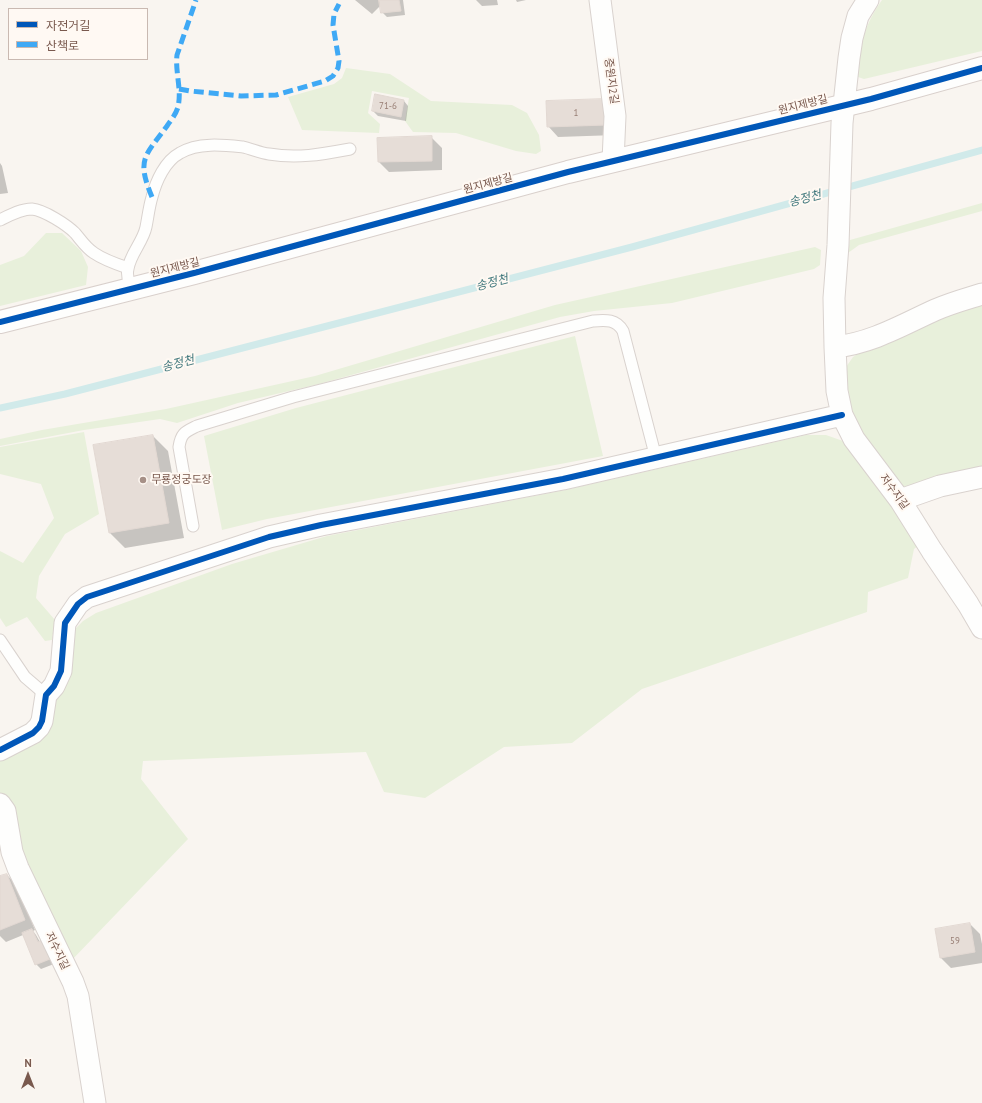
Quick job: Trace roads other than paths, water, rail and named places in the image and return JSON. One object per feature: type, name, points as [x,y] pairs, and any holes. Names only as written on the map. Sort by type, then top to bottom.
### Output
[{"type":"street","name":"중원지2길","points":[[600,0],[614,101],[615,116],[613,161]]},
{"type":"street","points":[[843,114],[852,38],[858,16],[868,0]]},
{"type":"street","name":"원지제방길","points":[[0,322],[613,161],[843,114],[982,68]]},
{"type":"street","name":"저수지길","points":[[843,114],[838,245],[834,298],[837,391],[842,415],[854,439],[900,500],[982,628]]},
{"type":"street","points":[[835,347],[848,346],[886,334],[935,310],[982,294]]},
{"type":"street","points":[[0,750],[33,733],[39,727],[42,721],[46,695],[54,686],[61,671],[65,624],[78,604],[87,597],[269,538],[321,525],[563,479],[842,415]]},
{"type":"street","points":[[900,500],[940,486],[982,477]]},
{"type":"street","name":"저수지길","points":[[0,804],[4,811],[12,852],[18,868],[73,982],[78,996],[95,1103]]},
{"type":"lane","points":[[130,289],[127,276],[128,268],[130,260],[141,242],[146,230],[156,184],[162,171],[180,153],[193,148],[212,146],[245,148],[268,154],[289,156],[315,156],[350,149]]},
{"type":"lane","points":[[0,220],[19,212],[33,209],[43,212],[61,222],[74,232],[93,253],[107,261],[128,268]]},
{"type":"lane","points":[[193,526],[179,447],[180,438],[184,433],[197,426],[293,397],[593,321],[609,320],[615,322],[623,331],[656,458]]},
{"type":"lane","points":[[0,640],[25,677],[46,695]]},
{"type":"waterway","name":"송정천","points":[[0,408],[65,394],[632,247],[982,150]]},
{"type":"place","name":"무룡정궁도장","points":[[143,480]]}]
